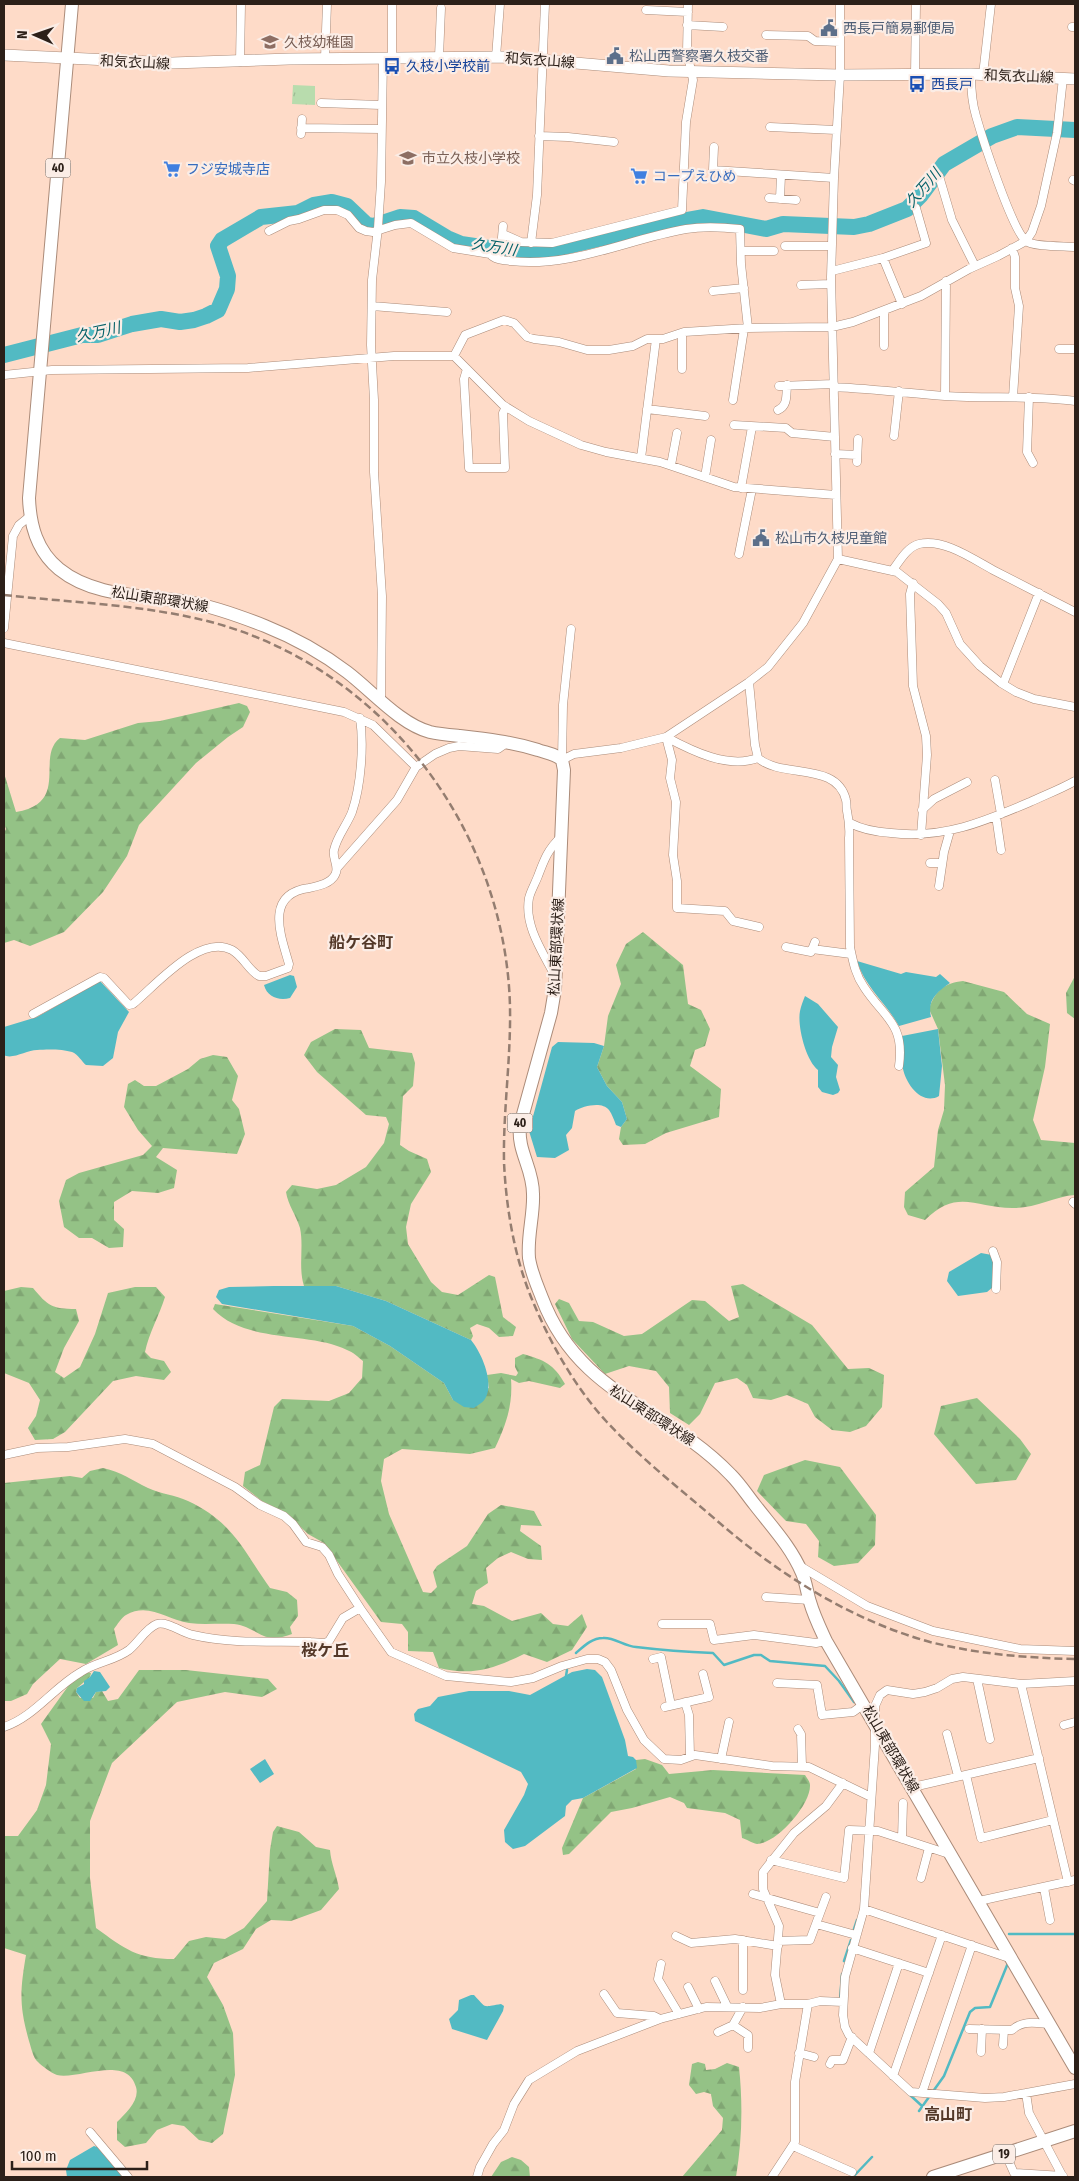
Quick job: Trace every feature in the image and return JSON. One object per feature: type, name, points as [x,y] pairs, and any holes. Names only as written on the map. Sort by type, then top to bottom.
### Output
[{"type":"main road","name":"松山東部環状線","points":[[72,4],[30,498],[30,516],[40,547],[48,559],[70,577],[114,593],[200,605],[239,616],[267,627],[322,654],[407,720],[430,732],[508,742],[554,755],[562,760],[564,770],[556,978],[552,1008],[518,1136],[532,1180],[533,1208],[529,1240],[530,1261],[543,1302],[559,1334],[579,1360],[615,1392],[671,1425],[714,1458],[733,1477],[782,1539],[798,1565],[809,1600],[826,1641],[913,1786],[1050,2024],[1072,2053],[1075,2068]]},
{"type":"main road","name":"和気衣山線","points":[[4,55],[172,64],[325,58],[496,57],[542,59],[691,72],[840,75],[971,74],[1075,78]]},
{"type":"main road","name":"19","points":[[933,2177],[1075,2132]]},
{"type":"street","points":[[240,62],[241,4]]},
{"type":"street","points":[[325,58],[327,4]]},
{"type":"street","points":[[381,700],[382,596],[374,472],[372,280],[378,227],[381,105],[392,4]]},
{"type":"street","points":[[496,57],[500,4]]},
{"type":"street","points":[[531,242],[537,195],[545,4]]},
{"type":"street","points":[[571,629],[563,705],[562,760],[574,754],[621,748],[666,737],[749,682],[768,667],[804,623],[838,559],[832,327],[832,246],[840,75],[840,4]]},
{"type":"street","points":[[915,74],[916,4]]},
{"type":"street","points":[[983,75],[991,4]]},
{"type":"street","points":[[439,57],[441,8]]},
{"type":"street","points":[[500,258],[503,233],[512,239],[531,242],[558,241],[682,210],[686,122],[692,90],[687,52],[688,8],[646,10]]},
{"type":"street","points":[[687,25],[723,27]]},
{"type":"street","points":[[766,35],[775,32],[808,36],[815,41],[840,42]]},
{"type":"street","points":[[971,74],[972,99],[976,116],[1010,212],[1026,241],[1075,247]]},
{"type":"street","points":[[454,356],[465,335],[504,320],[514,324],[534,340],[559,342],[587,350],[609,350],[634,346],[647,338],[670,337],[682,333],[746,328],[832,327],[884,311],[921,296],[946,281],[1026,241],[1032,232],[1041,206],[1057,133],[1063,78]]},
{"type":"street","points":[[321,103],[381,105]]},
{"type":"street","points":[[302,118],[301,131],[332,132],[381,129]]},
{"type":"street","points":[[770,127],[836,130]]},
{"type":"street","points":[[539,136],[614,142]]},
{"type":"street","points":[[714,147],[712,170],[834,178]]},
{"type":"street","points":[[780,199],[782,175]]},
{"type":"street","points":[[939,176],[952,220],[975,266]]},
{"type":"street","points":[[769,198],[796,200]]},
{"type":"street","points":[[832,271],[883,258],[926,243],[916,208]]},
{"type":"street","points":[[269,231],[289,220],[299,219],[324,210],[337,210],[348,215],[359,228],[373,232],[378,227],[411,223],[453,248],[490,254],[493,258],[527,263],[553,261],[686,229],[706,227],[740,229],[746,328],[733,400]]},
{"type":"street","points":[[785,246],[832,246]]},
{"type":"street","points":[[1012,248],[1015,257],[1015,288],[1019,306],[1013,397]]},
{"type":"street","points":[[740,251],[774,251]]},
{"type":"street","points":[[883,258],[902,304]]},
{"type":"street","points":[[946,281],[946,396]]},
{"type":"street","points":[[801,285],[832,284]]},
{"type":"street","points":[[713,291],[744,288]]},
{"type":"street","points":[[372,306],[447,312]]},
{"type":"street","points":[[884,311],[884,346]]},
{"type":"street","points":[[682,333],[682,369]]},
{"type":"street","points":[[640,458],[656,339]]},
{"type":"street","points":[[1060,348],[1075,349]]},
{"type":"street","points":[[4,375],[40,368],[52,370],[248,368],[372,357],[454,356],[506,406],[529,421],[581,445],[671,465],[741,488],[836,495]]},
{"type":"street","points":[[467,369],[464,379],[470,468],[505,468],[503,413],[506,406]]},
{"type":"street","points":[[778,410],[783,408],[786,403],[783,386],[834,386],[946,396],[1029,397],[1075,401]]},
{"type":"street","points":[[894,436],[899,391]]},
{"type":"street","points":[[1029,397],[1027,452],[1033,464]]},
{"type":"street","points":[[647,409],[705,416]]},
{"type":"street","points":[[734,425],[786,428],[792,433],[835,437]]},
{"type":"street","points":[[741,488],[752,427]]},
{"type":"street","points":[[671,465],[677,433]]},
{"type":"street","points":[[835,454],[857,458],[858,439]]},
{"type":"street","points":[[705,477],[711,440]]},
{"type":"street","points":[[739,554],[752,489]]},
{"type":"street","points":[[4,628],[13,536],[19,524],[30,516]]},
{"type":"street","points":[[892,571],[914,546],[920,544],[939,545],[970,555],[993,570],[1075,612]]},
{"type":"street","points":[[838,559],[897,572],[938,604],[946,613],[960,644],[980,666],[1003,684],[1034,700],[1075,707]]},
{"type":"street","points":[[912,584],[910,594],[912,672],[925,724],[927,755],[921,835]]},
{"type":"street","points":[[1003,684],[1039,593]]},
{"type":"street","points":[[4,643],[344,712],[373,725],[416,767]]},
{"type":"street","points":[[749,682],[758,758]]},
{"type":"street","points":[[338,868],[334,851],[356,797],[362,733],[360,718]]},
{"type":"street","points":[[666,737],[700,754],[713,758],[746,760],[758,758],[771,766],[825,776],[834,781],[846,798],[850,824],[852,954],[858,976],[864,988],[889,1017],[898,1032],[901,1050],[899,1066]]},
{"type":"street","points":[[666,737],[672,760],[670,778],[676,802],[673,856],[678,881],[677,908],[725,911],[733,921],[759,927]]},
{"type":"street","points":[[33,1014],[100,977],[104,978],[124,1001],[129,1005],[133,1004],[191,955],[210,946],[231,950],[243,958],[255,974],[259,976],[266,976],[288,968],[290,964],[279,930],[281,907],[286,897],[298,889],[319,886],[335,876],[338,868],[397,800],[416,767],[435,754],[449,748],[459,746],[498,749],[508,742]]},
{"type":"street","points":[[995,780],[1001,850]]},
{"type":"street","points":[[850,824],[862,830],[921,835],[950,831],[999,815],[1075,781]]},
{"type":"street","points":[[922,810],[934,799],[967,782]]},
{"type":"street","points":[[939,886],[942,863],[950,831]]},
{"type":"street","points":[[556,978],[533,930],[528,907],[532,889],[544,858],[552,845],[560,837]]},
{"type":"street","points":[[930,863],[942,863]]},
{"type":"street","points":[[786,948],[811,952],[813,946],[852,954]]},
{"type":"street","points":[[993,1251],[997,1262],[996,1289]]},
{"type":"street","points":[[4,1454],[28,1449],[68,1447],[125,1438],[153,1444],[235,1487],[260,1505],[284,1516],[306,1542],[322,1548],[329,1555],[338,1574],[391,1652],[446,1676],[497,1681],[523,1680],[562,1666],[587,1659],[598,1659],[605,1662],[611,1670],[627,1710],[644,1740],[664,1759],[681,1760],[690,1756],[710,1756],[721,1760],[772,1766],[809,1767],[872,1797]]},
{"type":"street","points":[[798,1565],[867,1606],[933,1631],[1020,1650],[1075,1651]]},
{"type":"street","points":[[766,1597],[809,1600]]},
{"type":"street","points":[[4,1727],[14,1724],[26,1716],[79,1672],[95,1664],[115,1658],[128,1650],[157,1624],[166,1624],[181,1632],[195,1636],[249,1642],[312,1642],[326,1644],[343,1618],[360,1608]]},
{"type":"street","points":[[662,1624],[710,1624],[714,1640],[754,1635],[816,1643],[826,1641]]},
{"type":"street","points":[[654,1659],[661,1657],[668,1706],[709,1697],[704,1674]]},
{"type":"street","points":[[1075,1681],[1021,1684],[977,1679],[952,1679],[937,1688],[913,1694],[887,1690],[876,1700],[872,1797],[864,1909],[845,1977],[843,2002],[845,2027],[852,2038],[910,2092],[985,2098],[1075,2084]]},
{"type":"street","points":[[977,1679],[990,1739]]},
{"type":"street","points":[[784,1693],[781,1683],[817,1685],[822,1715],[853,1712],[864,1704]]},
{"type":"street","points":[[979,1901],[1072,1881],[1053,1820],[1021,1684]]},
{"type":"street","points":[[685,1702],[689,1715],[690,1756]]},
{"type":"street","points":[[721,1760],[729,1722]]},
{"type":"street","points":[[1064,1725],[1075,1722]]},
{"type":"street","points":[[798,1729],[801,1734],[802,1766]]},
{"type":"street","points":[[948,1734],[981,1838],[1053,1820]]},
{"type":"street","points":[[913,1786],[1038,1758]]},
{"type":"street","points":[[781,2004],[775,1975],[779,1926],[763,1889],[763,1872],[794,1833],[826,1806],[843,1783]]},
{"type":"street","points":[[902,1839],[903,1803]]},
{"type":"street","points":[[771,1860],[844,1878],[849,1830],[870,1830],[953,1855]]},
{"type":"street","points":[[921,1878],[929,1848]]},
{"type":"street","points":[[1044,1888],[1050,1920]]},
{"type":"street","points":[[753,1894],[820,1913]]},
{"type":"street","points":[[676,1936],[691,1943],[743,1940],[778,1944],[810,1940],[826,1897]]},
{"type":"street","points":[[864,1909],[1012,1959]]},
{"type":"street","points":[[816,1924],[856,1935]]},
{"type":"street","points":[[893,2076],[942,1935]]},
{"type":"street","points":[[743,1940],[739,1978],[743,1990]]},
{"type":"street","points":[[922,2093],[972,1945]]},
{"type":"street","points":[[852,1948],[929,1973]]},
{"type":"street","points":[[661,1964],[658,1979],[678,2014]]},
{"type":"street","points":[[869,2054],[899,1964]]},
{"type":"street","points":[[715,1982],[727,2006]]},
{"type":"street","points":[[688,1987],[699,2008]]},
{"type":"street","points":[[604,1994],[617,2013],[654,2016],[660,2019]]},
{"type":"street","points":[[477,2177],[480,2167],[493,2144],[504,2130],[514,2104],[529,2080],[577,2051],[660,2019],[699,2008],[727,2006],[760,2008],[781,2004],[808,2004],[820,2001],[843,2002]]},
{"type":"street","points":[[772,2177],[793,2146],[796,2132],[795,2082],[808,2004]]},
{"type":"street","points":[[718,2032],[733,2025],[743,2007]]},
{"type":"street","points":[[969,2029],[1012,2030],[1025,2022],[1050,2024]]},
{"type":"street","points":[[733,2025],[748,2035],[748,2048]]},
{"type":"street","points":[[981,2052],[982,2029]]},
{"type":"street","points":[[1003,2045],[1004,2030]]},
{"type":"street","points":[[830,2064],[832,2060],[843,2060],[852,2038]]},
{"type":"street","points":[[799,2053],[814,2057]]},
{"type":"street","points":[[1026,2093],[1030,2112],[1063,2177]]},
{"type":"street","points":[[90,2132],[128,2177]]},
{"type":"street","points":[[793,2146],[852,2172]]},
{"type":"street","points":[[1010,2164],[1014,2173],[1063,2177]]},
{"type":"green space","points":[[293,85],[315,86],[315,105],[292,104]]},
{"type":"green space","points":[[239,703],[247,706],[250,712],[243,727],[196,763],[139,825],[127,856],[103,892],[64,932],[30,946],[14,940],[4,943],[4,833],[6,829],[4,824],[4,773],[16,812],[33,807],[43,799],[48,790],[50,756],[53,746],[60,738],[85,740],[138,723],[160,721]]},
{"type":"green space","points":[[643,932],[683,965],[688,1004],[701,1010],[710,1029],[705,1046],[695,1050],[690,1066],[721,1089],[719,1117],[666,1133],[645,1144],[623,1145],[619,1139],[621,1127],[627,1119],[622,1102],[607,1086],[597,1067],[604,1046],[608,1016],[621,984],[616,965],[626,944]]},
{"type":"green space","points":[[1075,976],[1075,1019],[1067,1013],[1066,993]]},
{"type":"green space","points":[[963,981],[1004,992],[1027,1014],[1050,1024],[1045,1067],[1033,1120],[1041,1140],[1075,1143],[1075,1195],[1015,1208],[958,1202],[948,1204],[937,1210],[925,1220],[908,1215],[904,1207],[905,1192],[934,1167],[938,1130],[944,1110],[945,1085],[938,1029],[929,1009],[934,997],[941,989]]},
{"type":"green space","points":[[335,1029],[361,1030],[369,1048],[412,1053],[415,1063],[413,1086],[403,1096],[400,1145],[427,1159],[431,1172],[411,1204],[406,1227],[408,1244],[431,1282],[442,1292],[458,1295],[489,1275],[495,1277],[503,1317],[516,1327],[513,1336],[499,1337],[489,1328],[477,1324],[470,1328],[473,1336],[471,1340],[386,1301],[336,1286],[304,1286],[301,1272],[300,1228],[286,1192],[292,1185],[317,1189],[336,1185],[366,1167],[384,1143],[389,1124],[386,1117],[366,1115],[317,1072],[304,1055],[311,1042]]},
{"type":"green space","points":[[213,1055],[227,1057],[238,1076],[232,1100],[239,1109],[245,1134],[237,1154],[163,1148],[156,1157],[177,1170],[174,1188],[158,1193],[132,1191],[114,1202],[114,1220],[124,1229],[123,1247],[109,1248],[92,1238],[79,1238],[64,1227],[59,1201],[66,1180],[79,1173],[143,1155],[152,1146],[138,1130],[124,1107],[128,1084],[135,1080],[144,1086],[156,1086],[188,1069],[200,1059]]},
{"type":"green space","points":[[743,1284],[812,1325],[848,1369],[869,1368],[884,1375],[882,1407],[866,1426],[850,1432],[832,1430],[815,1417],[808,1404],[787,1395],[771,1400],[753,1398],[747,1385],[737,1378],[715,1383],[700,1414],[689,1425],[670,1413],[669,1387],[656,1371],[629,1366],[605,1374],[572,1339],[555,1304],[559,1299],[569,1303],[579,1321],[593,1322],[624,1336],[642,1334],[692,1300],[705,1301],[729,1321],[739,1317],[731,1286]]},
{"type":"green space","points":[[21,1287],[33,1288],[47,1303],[56,1307],[76,1309],[79,1321],[64,1348],[55,1372],[64,1378],[80,1367],[95,1334],[108,1293],[135,1287],[156,1287],[165,1297],[145,1352],[151,1358],[164,1361],[171,1372],[164,1380],[136,1376],[113,1381],[65,1432],[53,1439],[35,1440],[28,1428],[36,1416],[40,1400],[29,1383],[4,1373],[4,1291]]},
{"type":"green space","points":[[215,1304],[353,1326],[390,1346],[444,1383],[453,1400],[489,1388],[487,1375],[501,1373],[516,1376],[518,1373],[515,1367],[515,1358],[523,1354],[537,1358],[552,1367],[565,1384],[560,1388],[529,1381],[519,1383],[511,1379],[511,1398],[508,1415],[495,1448],[470,1454],[402,1449],[384,1459],[381,1481],[389,1514],[423,1592],[431,1593],[437,1587],[433,1572],[437,1566],[467,1546],[488,1514],[501,1505],[534,1511],[542,1526],[521,1525],[520,1531],[541,1546],[542,1560],[528,1559],[511,1552],[498,1558],[486,1568],[488,1583],[476,1591],[472,1604],[484,1606],[512,1621],[541,1613],[553,1624],[568,1626],[582,1614],[587,1627],[572,1650],[547,1662],[524,1654],[502,1664],[473,1671],[439,1668],[433,1652],[408,1651],[408,1632],[402,1624],[381,1622],[324,1543],[308,1534],[287,1514],[262,1501],[243,1486],[245,1472],[260,1465],[274,1407],[282,1399],[329,1401],[349,1393],[362,1378],[363,1361],[351,1352],[332,1344],[278,1336],[243,1328],[227,1320],[213,1309]]},
{"type":"green space","points":[[977,1398],[1020,1439],[1031,1454],[1016,1480],[976,1484],[934,1434],[941,1406]]},
{"type":"green space","points":[[805,1460],[840,1467],[876,1515],[875,1545],[858,1563],[834,1566],[818,1557],[819,1541],[806,1524],[786,1521],[757,1491],[764,1475]]},
{"type":"green space","points":[[103,1468],[121,1474],[153,1490],[188,1501],[216,1518],[236,1538],[270,1588],[287,1592],[297,1600],[298,1616],[290,1627],[292,1634],[273,1638],[234,1624],[189,1623],[150,1611],[134,1611],[124,1616],[114,1629],[118,1645],[86,1664],[60,1659],[33,1684],[27,1694],[11,1701],[4,1701],[4,1483],[70,1476],[82,1478],[90,1471]]},
{"type":"green space","points":[[139,1670],[186,1670],[268,1679],[277,1689],[262,1697],[225,1692],[177,1702],[112,1763],[90,1821],[90,1878],[96,1928],[115,1942],[132,1951],[161,1959],[174,1959],[189,1941],[206,1937],[225,1939],[244,1928],[267,1901],[270,1850],[273,1832],[277,1826],[299,1832],[316,1847],[330,1850],[339,1889],[321,1910],[291,1921],[271,1920],[256,1929],[243,1949],[214,1963],[207,1977],[223,2005],[233,2033],[235,2075],[223,2134],[212,2143],[199,2140],[184,2126],[172,2124],[157,2130],[146,2143],[125,2147],[117,2140],[117,2122],[136,2097],[136,2087],[131,2077],[123,2072],[113,2070],[101,2070],[66,2076],[57,2075],[36,2060],[29,2041],[22,2007],[26,1955],[4,1948],[4,1836],[18,1836],[37,1810],[46,1785],[51,1744],[41,1724],[69,1685],[87,1672],[91,1673],[90,1677],[77,1688],[76,1692],[80,1698],[93,1698],[96,1692],[102,1691],[108,1701],[118,1699]]},
{"type":"green space","points":[[645,1759],[662,1765],[669,1774],[713,1770],[805,1775],[810,1784],[809,1793],[805,1803],[791,1822],[773,1838],[765,1842],[757,1844],[742,1838],[740,1820],[725,1813],[687,1808],[684,1803],[670,1797],[611,1812],[569,1854],[563,1855],[562,1848],[583,1798],[636,1769],[636,1760]]},
{"type":"green space","points":[[698,2062],[705,2064],[706,2070],[715,2069],[727,2063],[739,2067],[741,2122],[740,2150],[736,2177],[682,2177],[722,2130],[723,2118],[713,2106],[711,2094],[704,2092],[696,2094],[689,2085],[692,2064]]},
{"type":"green space","points":[[512,2157],[521,2160],[529,2167],[530,2177],[491,2177],[501,2162]]},
{"type":"water","points":[[857,961],[901,974],[906,972],[936,977],[940,974],[950,983],[934,997],[930,1006],[931,1017],[899,1026],[870,987]]},
{"type":"water","points":[[290,975],[294,976],[297,987],[290,998],[282,999],[268,993],[264,985]]},
{"type":"water","points":[[100,981],[129,1012],[118,1032],[113,1058],[103,1066],[86,1065],[74,1053],[64,1050],[33,1050],[15,1056],[4,1055],[4,1027],[37,1017]]},
{"type":"water","points":[[805,996],[818,1004],[838,1027],[831,1057],[838,1065],[836,1077],[840,1090],[833,1095],[822,1092],[818,1087],[818,1070],[810,1059],[803,1043],[799,1017]]},
{"type":"water","points":[[938,1029],[942,1066],[939,1096],[927,1098],[921,1096],[911,1087],[905,1075],[902,1065],[902,1036]]},
{"type":"water","points":[[558,1042],[594,1043],[604,1046],[597,1067],[607,1086],[622,1102],[627,1119],[621,1127],[616,1125],[606,1107],[592,1105],[578,1109],[575,1111],[572,1128],[566,1135],[569,1150],[555,1158],[537,1157],[529,1131],[552,1047]]},
{"type":"water","points":[[981,1253],[992,1255],[994,1262],[993,1287],[987,1292],[958,1296],[947,1281],[949,1272]]},
{"type":"water","points":[[336,1286],[386,1301],[471,1340],[479,1352],[487,1375],[488,1390],[485,1399],[474,1408],[464,1407],[453,1400],[444,1383],[390,1346],[353,1326],[222,1304],[216,1297],[219,1290],[229,1287]]},
{"type":"water","points":[[587,1669],[595,1670],[602,1677],[625,1740],[628,1756],[636,1760],[637,1768],[583,1798],[572,1800],[566,1806],[565,1816],[525,1846],[513,1849],[505,1842],[504,1830],[524,1795],[528,1784],[521,1772],[415,1721],[414,1714],[418,1709],[430,1706],[438,1697],[469,1691],[509,1691],[530,1695],[572,1672]]},
{"type":"water","points":[[94,1671],[100,1672],[110,1687],[106,1691],[96,1692],[90,1701],[84,1701],[76,1692],[77,1688],[84,1684],[84,1681]]},
{"type":"water","points":[[265,1759],[274,1774],[260,1783],[250,1769]]},
{"type":"water","points":[[474,1995],[485,2006],[501,2004],[504,2006],[487,2040],[452,2029],[449,2019],[458,2010],[459,2000]]},
{"type":"water","points":[[94,2146],[97,2147],[123,2177],[67,2177],[66,2170],[70,2160]]},
{"type":"waterway","name":"久万川","points":[[4,355],[82,335],[98,335],[132,324],[161,319],[180,322],[206,316],[218,310],[227,289],[228,276],[218,246],[222,240],[261,217],[298,213],[314,205],[332,202],[347,206],[367,225],[373,226],[400,217],[414,218],[461,244],[516,252],[551,250],[602,238],[614,240],[653,226],[703,217],[766,229],[783,224],[854,227],[869,224],[907,209],[921,195],[944,164],[992,136],[1017,127],[1075,130]]},
{"type":"waterway","points":[[576,1653],[592,1641],[599,1638],[607,1638],[636,1647],[713,1653],[724,1665],[754,1655],[761,1655],[770,1661],[825,1666],[854,1702]]},
{"type":"waterway","points":[[566,1676],[567,1670]]},
{"type":"waterway","points":[[854,1929],[857,1920]]},
{"type":"waterway","points":[[1009,1934],[1075,1934]]},
{"type":"waterway","points":[[844,1961],[851,1940]]},
{"type":"waterway","points":[[919,2111],[944,2076],[970,2012],[975,2008],[990,2007],[1008,1963]]},
{"type":"waterway","points":[[840,2000],[842,1974]]},
{"type":"waterway","points":[[910,2095],[922,2106]]},
{"type":"waterway","points":[[853,2177],[872,2157]]},
{"type":"railway","points":[[4,595],[143,609],[171,613],[225,626],[285,650],[339,683],[387,724],[428,772],[462,825],[487,882],[503,944],[510,1007],[504,1162],[512,1231],[525,1281],[538,1314],[563,1362],[583,1393],[606,1421],[632,1447],[739,1539],[789,1576],[843,1608],[900,1633],[966,1650],[1038,1658],[1075,1659]]},
{"type":"place","name":"西長戸簡易郵便局","points":[[829,28]]},
{"type":"place","name":"久枝幼稚園","points":[[270,42]]},
{"type":"place","name":"松山西警察署久枝交番","points":[[615,56]]},
{"type":"place","name":"久枝小学校前","points":[[392,66]]},
{"type":"place","name":"西長戸","points":[[917,84]]},
{"type":"place","name":"市立久枝小学校","points":[[408,158]]},
{"type":"place","name":"フジ安城寺店","points":[[172,169]]},
{"type":"place","name":"コープえひめ","points":[[639,176]]},
{"type":"place","name":"松山市久枝児童館","points":[[761,538]]},
{"type":"district","name":"船ケ谷町","points":[[361,942]]},
{"type":"district","name":"桜ケ丘","points":[[325,1650]]},
{"type":"district","name":"高山町","points":[[948,2114]]}]
